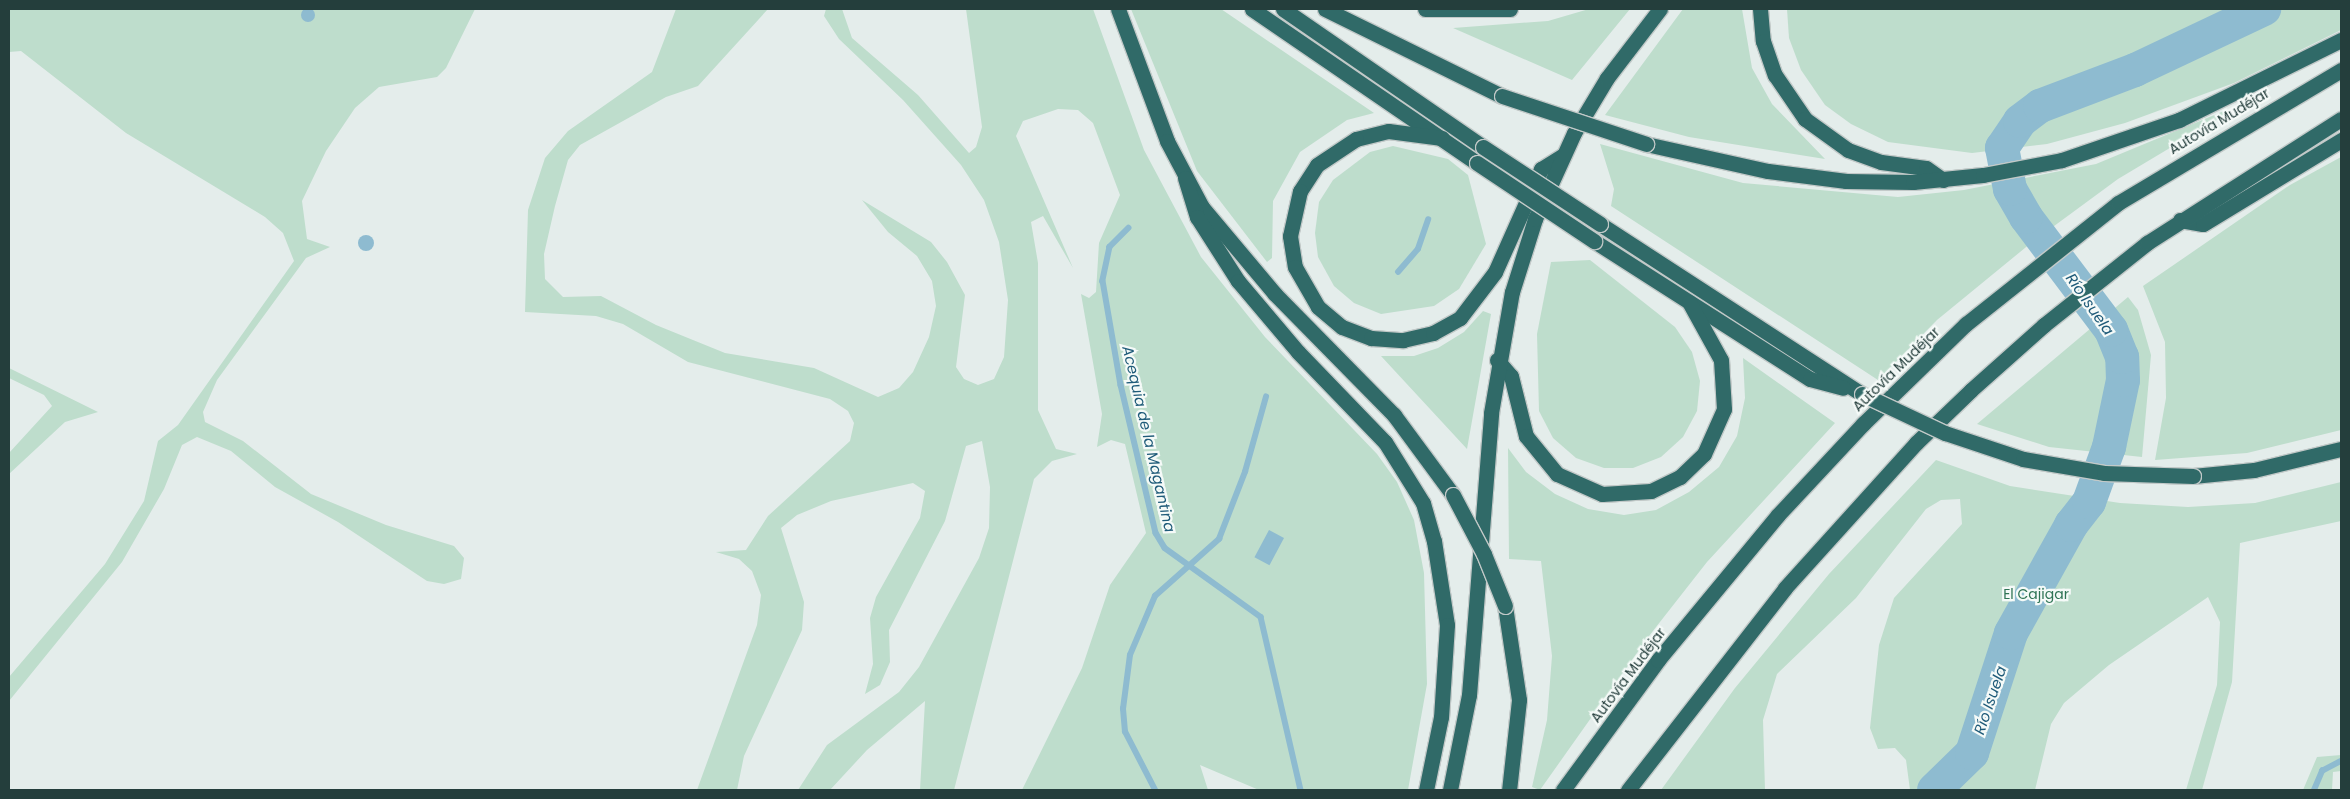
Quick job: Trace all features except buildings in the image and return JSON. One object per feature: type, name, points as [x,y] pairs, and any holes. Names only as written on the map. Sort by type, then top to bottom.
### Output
[{"type":"highway","points":[[1118,9],[1184,178],[1197,217],[1238,281],[1298,352],[1385,442],[1423,503],[1434,541],[1447,625],[1441,717],[1426,790]]},
{"type":"highway","points":[[1252,9],[1594,241],[1810,379],[1862,394]]},
{"type":"highway","points":[[1283,9],[1483,147],[1811,362],[1862,394],[1945,433],[2023,459],[2104,474],[2193,476],[2262,469],[2341,449]]},
{"type":"highway","points":[[1325,9],[1502,96],[1646,144],[1810,177],[1880,182],[1943,180],[2062,160],[2138,135],[2214,105],[2341,40]]},
{"type":"highway","points":[[1425,9],[1510,9]]},
{"type":"highway","points":[[1450,790],[1474,648],[1498,360],[1523,255],[1562,156],[1607,78],[1660,9]]},
{"type":"highway","points":[[1760,9],[1763,42],[1775,75],[1805,119],[1848,150],[1881,162],[1926,168],[1943,180]]},
{"type":"highway","name":"Autovía Mudéjar","points":[[1564,790],[1658,660],[1778,515],[1895,391],[2012,284],[2118,203],[2341,70]]},
{"type":"highway","points":[[1628,790],[1745,635],[1846,517],[1923,436],[2044,324],[2147,243],[2180,220],[2341,119]]},
{"type":"highway","points":[[1442,138],[1388,131],[1356,139],[1318,165],[1300,191],[1290,236],[1295,267],[1318,307],[1342,327],[1372,338],[1403,340],[1433,333],[1460,318],[1491,279],[1541,169],[1562,156]]},
{"type":"highway","points":[[2180,220],[2203,224],[2341,140]]},
{"type":"highway","points":[[1184,178],[1227,240],[1394,415],[1453,495],[1484,554],[1505,606],[1519,700],[1509,790]]},
{"type":"highway","points":[[1498,360],[1511,376],[1526,436],[1557,474],[1602,494],[1651,491],[1680,476],[1704,454],[1724,409],[1721,360],[1689,302]]},
{"type":"green space","points":[[9,9],[475,9],[446,68],[437,77],[379,87],[355,108],[326,151],[302,201],[307,239],[330,247],[306,258],[217,380],[203,412],[205,422],[243,441],[311,494],[386,525],[454,546],[464,558],[461,579],[444,584],[427,581],[338,522],[275,487],[231,451],[197,437],[182,445],[164,489],[122,562],[9,701],[9,677],[105,564],[144,501],[158,441],[178,425],[294,261],[283,233],[265,217],[126,133],[21,51],[9,52]]},
{"type":"green space","points":[[676,9],[768,9],[698,86],[666,97],[580,145],[568,160],[555,206],[544,254],[545,279],[563,297],[601,296],[656,325],[725,353],[814,368],[878,397],[899,388],[913,372],[929,337],[936,306],[932,281],[917,256],[888,232],[862,200],[931,242],[947,262],[965,295],[956,367],[964,379],[978,385],[994,379],[1004,357],[1008,300],[999,242],[984,200],[961,165],[903,100],[839,39],[824,16],[826,9],[842,9],[852,38],[918,95],[969,153],[976,147],[982,127],[966,9],[1093,9],[1144,150],[1201,257],[1265,337],[1377,454],[1397,482],[1414,520],[1424,573],[1427,684],[1408,790],[1259,790],[1200,765],[1208,790],[1022,790],[1082,668],[1110,585],[1146,533],[1125,444],[1111,440],[1097,447],[1102,414],[1081,294],[1089,298],[1096,292],[1099,243],[1120,195],[1093,123],[1078,110],[1058,109],[1023,121],[1016,136],[1073,268],[1043,216],[1031,222],[1038,263],[1038,410],[1056,449],[1077,454],[1052,461],[1034,479],[954,790],[920,790],[925,701],[867,750],[830,790],[798,790],[827,745],[899,692],[919,667],[979,558],[989,528],[990,487],[982,441],[966,446],[945,521],[889,630],[890,662],[880,685],[865,694],[873,664],[870,618],[876,597],[920,518],[925,491],[913,483],[831,501],[797,515],[781,528],[804,602],[802,630],[744,756],[737,790],[697,790],[757,625],[761,595],[752,571],[739,559],[716,552],[746,550],[768,516],[850,441],[854,423],[848,411],[830,399],[688,362],[623,324],[596,316],[525,312],[528,210],[545,158],[568,131],[652,72]]},
{"type":"green space","points":[[1131,9],[1221,9],[1374,113],[1347,120],[1300,152],[1273,201],[1272,258],[1267,262],[1197,171]]},
{"type":"green space","points":[[1589,9],[1630,9],[1572,80],[1453,28],[1548,21]]},
{"type":"green space","points":[[1683,9],[1742,9],[1752,68],[1772,104],[1825,159],[1689,137],[1605,115]]},
{"type":"green space","points":[[1787,9],[2341,9],[2341,30],[2234,83],[2125,123],[2047,144],[1972,153],[1888,142],[1851,124],[1825,105],[1801,70],[1789,38]]},
{"type":"green space","points":[[2224,111],[2225,115],[2118,179],[2031,243],[1937,320],[1878,380],[1611,206],[1614,189],[1600,144],[1743,183],[1898,197],[1964,190],[2096,164]]},
{"type":"green space","points":[[1393,146],[1448,159],[1468,175],[1486,244],[1459,289],[1434,306],[1381,314],[1354,303],[1334,286],[1318,257],[1315,233],[1319,202],[1333,180],[1370,152]]},
{"type":"green space","points":[[2341,157],[2341,430],[2247,453],[2155,460],[2166,398],[2165,342],[2143,286],[2290,185]]},
{"type":"green space","points":[[1590,260],[1675,327],[1692,352],[1700,381],[1697,411],[1683,437],[1661,457],[1633,468],[1604,468],[1576,458],[1553,438],[1539,411],[1537,334],[1551,262]]},
{"type":"green space","points":[[2128,297],[2138,310],[2151,355],[2142,457],[2049,447],[1977,424]]},
{"type":"green space","points":[[1483,311],[1491,314],[1467,449],[1381,356],[1414,356],[1438,348],[1464,332]]},
{"type":"green space","points":[[1743,358],[1835,423],[1707,562],[1649,636],[1540,790],[1532,787],[1547,720],[1552,656],[1541,561],[1509,559],[1508,448],[1526,472],[1555,494],[1588,509],[1624,515],[1656,510],[1689,492],[1719,467],[1737,436],[1745,398]]},
{"type":"green space","points":[[9,368],[98,412],[65,422],[9,474],[9,453],[52,406],[44,395],[9,378]]},
{"type":"green space","name":"El Cajigar","points":[[1936,460],[2010,486],[2120,503],[2188,507],[2255,503],[2341,482],[2341,521],[2240,543],[2232,682],[2202,790],[2186,790],[2217,685],[2220,622],[2208,597],[2109,665],[2064,703],[2051,724],[2035,790],[1910,790],[1906,760],[1895,748],[1878,749],[1870,728],[1879,645],[1894,598],[1962,524],[1960,499],[1941,500],[1926,509],[1856,598],[1777,674],[1763,720],[1765,790],[1661,790],[1735,688],[1829,574]]},
{"type":"green space","points":[[2341,755],[2341,771],[2333,772],[2332,790],[2303,790],[2317,757]]},
{"type":"water","points":[[308,8],[313,10],[315,15],[313,20],[308,22],[303,20],[301,15],[303,10]]},
{"type":"water","points":[[363,235],[369,235],[374,240],[372,249],[363,251],[358,246],[358,240]]},
{"type":"water","points":[[1269,530],[1284,538],[1269,565],[1254,557]]},
{"type":"waterway","name":"Río Isuela","points":[[1934,790],[1972,753],[2011,633],[2071,525],[2089,502],[2109,447],[2123,380],[2122,357],[2111,330],[2026,217],[2010,189],[2002,148],[2020,121],[2040,106],[2135,70],[2264,9]]},
{"type":"waterway","points":[[1398,272],[1418,249],[1428,220]]},
{"type":"waterway","name":"Acequia de la Magantina","points":[[1129,228],[1110,247],[1103,281],[1121,385],[1156,533],[1165,548],[1261,617],[1301,790]]},
{"type":"waterway","points":[[1155,790],[1125,732],[1123,709],[1130,655],[1155,596],[1219,539],[1245,472],[1266,397]]},
{"type":"waterway","points":[[2314,790],[2322,771],[2341,761]]}]
